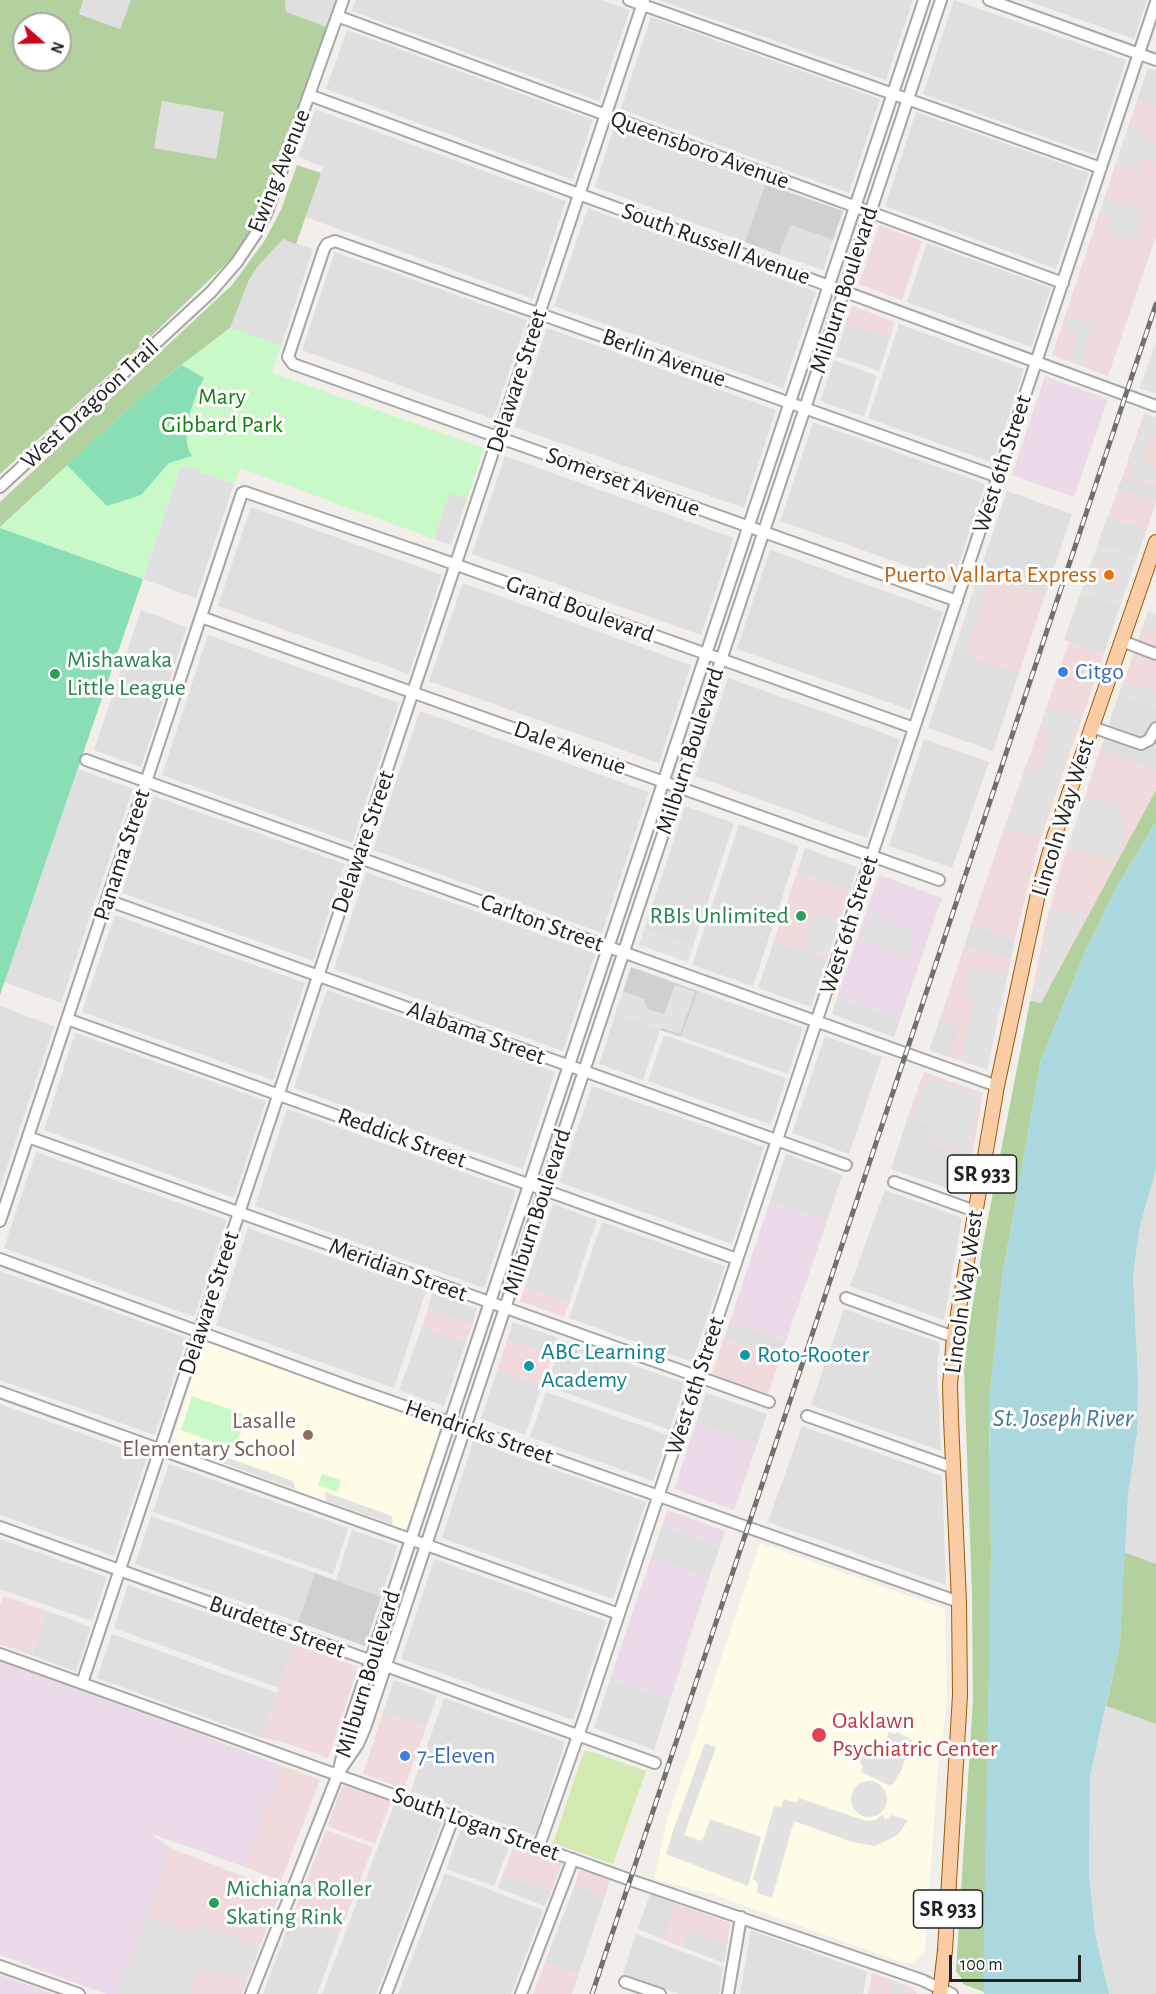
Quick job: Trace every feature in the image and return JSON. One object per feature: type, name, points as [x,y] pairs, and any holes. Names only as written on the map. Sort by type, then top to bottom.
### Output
[{"type":"main road","name":"Lincoln Way West","points":[[944,1992],[961,1667],[950,1385],[954,1336],[997,1086],[1038,894],[1056,831],[1122,641],[1152,569],[1156,542]]},
{"type":"street","name":"Ewing Avenue","points":[[181,320],[226,276],[257,232],[273,198],[343,0]]},
{"type":"street","points":[[629,0],[643,2],[908,100],[1101,168]]},
{"type":"street","name":"Milburn Boulevard","points":[[338,1774],[350,1722],[924,0]]},
{"type":"street","name":"Milburn Boulevard","points":[[338,1774],[358,1744],[386,1666],[941,0]]},
{"type":"street","points":[[989,0],[1156,60]]},
{"type":"street","name":"Delaware Street","points":[[82,1683],[643,2]]},
{"type":"street","name":"West 6th Street","points":[[539,1846],[619,1614],[1156,2]]},
{"type":"street","name":"Queensboro Avenue","points":[[337,16],[1063,283]]},
{"type":"street","name":"South Russell Avenue","points":[[309,95],[1156,406]]},
{"type":"street","name":"Berlin Avenue","points":[[290,361],[288,357],[327,244],[340,242],[998,477]]},
{"type":"street","name":"West Dragoon Trail","points":[[0,487],[181,320]]},
{"type":"street","name":"Somerset Avenue","points":[[290,361],[293,364],[957,601]]},
{"type":"street","name":"Grand Boulevard","points":[[245,492],[914,728]]},
{"type":"street","name":"Panama Street","points":[[0,1221],[201,617],[245,492]]},
{"type":"street","name":"Dale Avenue","points":[[201,617],[939,880]]},
{"type":"street","points":[[1122,641],[1156,654]]},
{"type":"street","points":[[1092,727],[1141,744],[1149,740],[1156,728]]},
{"type":"street","name":"Carlton Street","points":[[86,760],[997,1086]]},
{"type":"street","name":"Alabama Street","points":[[106,900],[846,1165]]},
{"type":"street","name":"Reddick Street","points":[[67,1019],[737,1258]]},
{"type":"street","name":"Meridian Street","points":[[28,1137],[769,1402]]},
{"type":"street","points":[[894,1182],[975,1211]]},
{"type":"street","name":"Hendricks Street","points":[[0,1259],[353,1388],[959,1602]]},
{"type":"street","points":[[846,1298],[954,1336]]},
{"type":"street","points":[[0,1392],[619,1614]]},
{"type":"street","points":[[807,1416],[954,1468]]},
{"type":"street","name":"Burdette Street","points":[[0,1527],[655,1763]]},
{"type":"street","name":"South Logan Street","points":[[0,1654],[573,1859],[923,1980],[944,1992]]},
{"type":"street","points":[[251,1994],[338,1774]]},
{"type":"street","points":[[386,1994],[454,1816]]},
{"type":"street","points":[[521,1994],[573,1859]]},
{"type":"street","points":[[728,1994],[741,1917]]},
{"type":"street","points":[[0,1966],[79,1994]]},
{"type":"street","points":[[625,1982],[660,1994]]},
{"type":"shaded area","points":[[83,0],[131,0],[120,29],[78,13]]},
{"type":"shaded area","points":[[285,0],[336,0],[327,27],[286,12]]},
{"type":"shaded area","points":[[356,0],[602,0],[630,10],[599,101],[352,11]]},
{"type":"shaded area","points":[[659,0],[913,0],[886,80]]},
{"type":"shaded area","points":[[954,0],[1126,60],[1095,155],[923,94]]},
{"type":"shaded area","points":[[1025,0],[1147,0],[1134,39]]},
{"type":"shaded area","points":[[651,17],[880,99],[849,193],[621,109]]},
{"type":"shaded area","points":[[347,30],[593,120],[573,180],[326,89]]},
{"type":"shaded area","points":[[1148,68],[1156,71],[1156,107],[1137,100]]},
{"type":"shaded area","points":[[1137,100],[1156,107],[1156,236],[1108,376],[1052,355]]},
{"type":"shaded area","points":[[162,101],[225,112],[216,160],[153,148]]},
{"type":"shaded area","points":[[315,109],[566,201],[533,299],[305,217],[323,167],[299,157]]},
{"type":"shaded area","points":[[916,112],[1089,173],[1056,269],[885,206]]},
{"type":"shaded area","points":[[614,127],[765,184],[745,242],[595,187]]},
{"type":"shaded area","points":[[1128,127],[1148,135],[1147,141],[1156,145],[1156,162],[1142,157],[1136,172],[1116,165]]},
{"type":"shaded area","points":[[765,184],[843,211],[833,240],[790,225],[779,255],[745,242]]},
{"type":"shaded area","points":[[1104,198],[1144,212],[1134,240],[1106,231],[1111,216],[1100,212]]},
{"type":"shaded area","points":[[588,208],[816,292],[783,388],[554,306]]},
{"type":"shaded area","points":[[789,225],[833,240],[823,270],[779,255]]},
{"type":"shaded area","points":[[879,225],[922,241],[902,300],[859,284]]},
{"type":"shaded area","points":[[283,239],[313,249],[281,346],[230,328],[249,280],[258,266]]},
{"type":"shaded area","points":[[927,243],[1051,288],[1031,347],[907,302]]},
{"type":"shaded area","points":[[335,252],[527,320],[493,419],[302,350]]},
{"type":"shaded area","points":[[852,306],[895,322],[890,338],[846,322]]},
{"type":"shaded area","points":[[1068,314],[1094,325],[1081,365],[1069,361],[1078,336],[1077,333],[1063,329]]},
{"type":"shaded area","points":[[846,322],[890,338],[879,371],[836,356]]},
{"type":"shaded area","points":[[899,324],[1024,369],[993,463],[868,418]]},
{"type":"shaded area","points":[[547,328],[776,410],[744,508],[515,427]]},
{"type":"shaded area","points":[[1156,341],[1156,394],[1140,388]]},
{"type":"shaded area","points":[[834,360],[877,376],[864,417],[820,401]]},
{"type":"shaded area","points":[[1045,376],[1108,399],[1074,497],[1012,475]]},
{"type":"shaded area","points":[[1144,413],[1156,417],[1156,486],[1123,475]]},
{"type":"shaded area","points":[[1146,415],[1156,418],[1156,436],[1148,440],[1143,460],[1144,463],[1156,467],[1156,483],[1133,476],[1130,460]]},
{"type":"shaded area","points":[[813,422],[985,484],[953,582],[780,521]]},
{"type":"shaded area","points":[[505,456],[734,538],[701,635],[472,554]]},
{"type":"shaded area","points":[[181,465],[234,484],[196,598],[143,579]]},
{"type":"shaded area","points":[[1123,475],[1156,486],[1156,502],[1118,489]]},
{"type":"shaded area","points":[[1118,489],[1156,502],[1147,529],[1109,516]]},
{"type":"shaded area","points":[[1007,491],[1072,514],[1045,596],[979,573]]},
{"type":"shaded area","points":[[449,493],[467,499],[451,545],[434,539]]},
{"type":"shaded area","points":[[251,507],[442,575],[409,674],[218,606]]},
{"type":"shaded area","points":[[1107,516],[1147,529],[1137,557],[1098,543]]},
{"type":"shaded area","points":[[1098,543],[1137,557],[1120,606],[1081,592]]},
{"type":"shaded area","points":[[1098,543],[1137,557],[1120,606],[1081,592]],"holes":[[[1103,563],[1122,570],[1116,587],[1096,579]]]},
{"type":"shaded area","points":[[770,550],[943,612],[910,710],[737,649]]},
{"type":"shaded area","points":[[979,573],[1045,596],[1019,673],[954,651]]},
{"type":"shaded area","points":[[979,575],[990,579],[965,655],[954,651]]},
{"type":"shaded area","points":[[463,583],[691,665],[659,763],[429,681]]},
{"type":"shaded area","points":[[1081,592],[1120,606],[1104,654],[1064,640]]},
{"type":"shaded area","points":[[141,610],[187,627],[141,767],[94,750]]},
{"type":"shaded area","points":[[1148,611],[1156,614],[1156,650],[1137,643]]},
{"type":"shaded area","points":[[1148,611],[1156,614],[1156,632],[1143,628]]},
{"type":"shaded area","points":[[208,635],[399,703],[352,843],[162,775]]},
{"type":"shaded area","points":[[1069,642],[1104,654],[1039,843],[1015,939],[971,924]]},
{"type":"shaded area","points":[[1135,650],[1156,657],[1156,708],[1119,694]]},
{"type":"shaded area","points":[[954,651],[1019,673],[993,751],[928,728]]},
{"type":"shaded area","points":[[728,678],[900,739],[867,838],[695,776]]},
{"type":"shaded area","points":[[1124,681],[1155,692],[1156,690],[1156,708],[1119,694]]},
{"type":"shaded area","points":[[1119,694],[1156,708],[1156,721],[1144,741],[1107,729]]},
{"type":"shaded area","points":[[1048,706],[1080,718],[1038,839],[1006,828],[1027,768],[1036,772],[1039,770],[1051,735],[1040,730]]},
{"type":"shaded area","points":[[420,711],[649,792],[602,933],[373,850]]},
{"type":"shaded area","points":[[1106,735],[1140,748],[1156,736],[1156,771],[1100,750]]},
{"type":"shaded area","points":[[924,739],[989,762],[952,868],[889,846]]},
{"type":"shaded area","points":[[1100,750],[1156,771],[1156,790],[1041,1003],[1030,1001],[1046,923],[1059,875]]},
{"type":"shaded area","points":[[78,769],[133,789],[61,1003],[4,982]]},
{"type":"shaded area","points":[[1085,795],[1121,808],[1119,814],[1123,816],[1120,827],[1127,830],[1115,861],[1067,849]]},
{"type":"shaded area","points":[[154,796],[345,864],[313,961],[122,893]]},
{"type":"shaded area","points":[[685,806],[734,823],[693,946],[644,929]]},
{"type":"shaded area","points":[[739,824],[799,846],[753,986],[692,965]]},
{"type":"shaded area","points":[[805,848],[857,867],[850,891],[797,872]]},
{"type":"shaded area","points":[[366,872],[595,954],[563,1051],[334,969]]},
{"type":"shaded area","points":[[797,872],[850,891],[827,958],[774,941]]},
{"type":"shaded area","points":[[879,875],[942,898],[900,1020],[837,997]]},
{"type":"shaded area","points":[[1052,908],[1084,916],[1040,1002],[1031,1000]]},
{"type":"shaded area","points":[[816,913],[839,921],[828,955],[804,947]]},
{"type":"shaded area","points":[[871,913],[881,916],[882,921],[914,933],[911,939],[911,959],[862,939]]},
{"type":"shaded area","points":[[115,915],[305,983],[273,1080],[82,1012]]},
{"type":"shaded area","points":[[971,924],[1015,939],[1011,960],[964,947]]},
{"type":"shaded area","points":[[644,929],[693,946],[688,962],[639,945]]},
{"type":"shaded area","points":[[774,941],[827,958],[811,1007],[758,988]]},
{"type":"shaded area","points":[[964,947],[1011,960],[987,1069],[949,1057],[960,1026],[940,1019]]},
{"type":"shaded area","points":[[973,966],[1007,976],[987,1069],[962,1061],[975,996],[964,994]]},
{"type":"shaded area","points":[[631,967],[698,991],[681,1037],[615,1015]]},
{"type":"shaded area","points":[[675,985],[695,992],[680,1034],[615,1015],[623,991],[644,999],[647,1009],[664,1014]]},
{"type":"shaded area","points":[[327,990],[555,1072],[523,1169],[294,1088]]},
{"type":"shaded area","points":[[698,991],[803,1028],[788,1074],[681,1037]]},
{"type":"shaded area","points":[[837,997],[900,1020],[894,1037],[832,1014]]},
{"type":"shaded area","points":[[0,1006],[54,1026],[0,1188]]},
{"type":"shaded area","points":[[615,1015],[660,1030],[643,1080],[599,1064]]},
{"type":"shaded area","points":[[940,1019],[961,1026],[949,1057],[929,1050]]},
{"type":"shaded area","points":[[75,1033],[266,1101],[234,1198],[44,1130]]},
{"type":"shaded area","points":[[664,1035],[786,1078],[771,1125],[648,1081]]},
{"type":"shaded area","points":[[825,1036],[882,1057],[849,1154],[792,1133]]},
{"type":"shaded area","points":[[924,1072],[983,1093],[972,1158],[926,1142],[932,1125],[908,1117]]},
{"type":"shaded area","points":[[926,1077],[979,1096],[969,1155],[928,1140],[933,1124],[913,1116]]},
{"type":"shaded area","points":[[592,1086],[764,1147],[732,1244],[559,1182]]},
{"type":"shaded area","points":[[287,1109],[516,1191],[484,1288],[255,1206]]},
{"type":"shaded area","points":[[908,1117],[932,1125],[927,1142],[972,1158],[966,1195],[891,1169]]},
{"type":"shaded area","points":[[36,1152],[227,1220],[194,1317],[4,1248]]},
{"type":"shaded area","points":[[786,1154],[842,1175],[827,1221],[770,1201]]},
{"type":"shaded area","points":[[1156,1169],[1156,1564],[1124,1552],[1128,1495],[1137,1433],[1138,1380],[1133,1275],[1140,1226]]},
{"type":"shaded area","points":[[885,1190],[962,1218],[944,1320],[850,1286]]},
{"type":"shaded area","points":[[770,1201],[827,1221],[786,1341],[730,1321]]},
{"type":"shaded area","points":[[553,1204],[597,1220],[569,1303],[525,1287]]},
{"type":"shaded area","points":[[602,1222],[725,1266],[692,1362],[569,1318]]},
{"type":"shaded area","points":[[248,1228],[426,1291],[394,1388],[216,1325]]},
{"type":"shaded area","points":[[0,1271],[187,1338],[155,1435],[0,1380]]},
{"type":"shaded area","points":[[525,1287],[569,1303],[564,1317],[520,1301]]},
{"type":"shaded area","points":[[432,1293],[477,1309],[472,1325],[428,1309]]},
{"type":"shaded area","points":[[428,1309],[472,1325],[466,1342],[422,1327]]},
{"type":"shaded area","points":[[844,1309],[940,1343],[937,1367],[941,1451],[811,1405]]},
{"type":"shaded area","points":[[730,1321],[786,1341],[781,1357],[724,1338]]},
{"type":"shaded area","points":[[513,1322],[558,1338],[552,1356],[507,1340]]},
{"type":"shaded area","points":[[422,1327],[466,1342],[444,1406],[399,1390]]},
{"type":"shaded area","points":[[724,1338],[781,1357],[768,1394],[712,1374]]},
{"type":"shaded area","points":[[507,1340],[552,1356],[542,1386],[497,1370]]},
{"type":"shaded area","points":[[562,1340],[684,1383],[670,1430],[547,1386]]},
{"type":"shaded area","name":"Lasalle Elementary School","points":[[208,1341],[441,1423],[444,1427],[412,1526],[403,1530],[174,1447],[172,1440],[203,1345]]},
{"type":"shaded area","points":[[497,1370],[542,1386],[525,1435],[481,1419]]},
{"type":"shaded area","points":[[546,1392],[668,1435],[653,1481],[530,1437]]},
{"type":"shaded area","points":[[706,1393],[767,1414],[757,1445],[696,1423]]},
{"type":"shaded area","points":[[0,1404],[147,1457],[114,1556],[0,1515]]},
{"type":"shaded area","points":[[696,1423],[757,1445],[734,1510],[674,1489]]},
{"type":"shaded area","points":[[802,1426],[942,1476],[946,1585],[768,1522]]},
{"type":"shaded area","points":[[473,1441],[646,1502],[613,1599],[442,1538]]},
{"type":"shaded area","points":[[186,1443],[293,1481],[296,1490],[189,1451]]},
{"type":"shaded area","points":[[169,1464],[348,1528],[333,1574],[153,1512]]},
{"type":"shaded area","points":[[325,1492],[392,1516],[393,1525],[326,1501]]},
{"type":"shaded area","points":[[667,1510],[725,1531],[720,1547],[662,1526]]},
{"type":"shaded area","points":[[151,1516],[315,1573],[298,1622],[135,1564]]},
{"type":"shaded area","points":[[662,1526],[720,1547],[709,1578],[651,1558]]},
{"type":"shaded area","points":[[352,1530],[398,1546],[381,1597],[336,1581]]},
{"type":"shaded area","points":[[0,1539],[107,1577],[92,1621],[0,1589]]},
{"type":"shaded area","name":"Oaklawn Psychiatric Center","points":[[760,1543],[945,1609],[947,1704],[938,1766],[925,1950],[912,1963],[903,1963],[715,1895],[654,1879],[668,1816]]},
{"type":"shaded area","points":[[651,1558],[709,1578],[670,1700],[610,1679]]},
{"type":"shaded area","points":[[434,1559],[606,1621],[573,1720],[401,1659]]},
{"type":"shaded area","points":[[315,1573],[381,1597],[365,1646],[298,1622]]},
{"type":"shaded area","points":[[128,1585],[294,1644],[279,1688],[114,1628]]},
{"type":"shaded area","points":[[3,1596],[47,1611],[32,1655],[0,1644],[0,1605]]},
{"type":"shaded area","points":[[47,1611],[91,1627],[76,1672],[32,1655]]},
{"type":"shaded area","points":[[112,1634],[277,1693],[262,1738],[97,1678]]},
{"type":"shaded area","points":[[294,1644],[358,1667],[328,1758],[283,1742],[262,1738]]},
{"type":"shaded area","points":[[0,1662],[282,1766],[245,1867],[149,1833],[173,1849],[118,1994],[106,1994],[0,1955]]},
{"type":"shaded area","points":[[610,1679],[670,1700],[654,1750],[594,1728]]},
{"type":"shaded area","points":[[394,1680],[437,1696],[426,1727],[383,1712]]},
{"type":"shaded area","points":[[444,1698],[565,1742],[535,1835],[411,1791]]},
{"type":"shaded area","points":[[1106,1706],[1156,1724],[1156,1994],[1109,1994],[1095,1933],[1089,1873],[1090,1776]]},
{"type":"shaded area","points":[[383,1712],[426,1727],[404,1789],[363,1774]]},
{"type":"shaded area","points":[[889,1732],[896,1734],[897,1732],[912,1740],[901,1771],[893,1784],[888,1785],[861,1772],[863,1766],[860,1763],[863,1755],[869,1756],[871,1750],[881,1754]]},
{"type":"shaded area","points":[[705,1743],[716,1747],[684,1835],[702,1841],[710,1819],[761,1837],[748,1886],[666,1854]]},
{"type":"shaded area","points":[[282,1766],[320,1780],[281,1881],[245,1867]]},
{"type":"shaded area","points":[[869,1781],[882,1786],[887,1799],[882,1812],[869,1817],[856,1812],[851,1799],[856,1786]]},
{"type":"shaded area","points":[[346,1786],[391,1801],[375,1844],[327,1826],[342,1787]]},
{"type":"shaded area","points":[[799,1798],[866,1821],[875,1820],[882,1815],[885,1819],[891,1815],[908,1820],[898,1835],[875,1846],[852,1842],[794,1821],[772,1898],[757,1893],[758,1884],[753,1878],[774,1806],[781,1807],[784,1799],[797,1803]]},
{"type":"shaded area","points":[[395,1802],[443,1820],[376,1994],[322,1994]]},
{"type":"shaded area","points":[[462,1827],[510,1844],[494,1886],[446,1869]]},
{"type":"shaded area","points":[[326,1830],[373,1847],[339,1935],[292,1917]]},
{"type":"shaded area","points":[[514,1845],[562,1863],[551,1892],[503,1874]]},
{"type":"shaded area","points":[[173,1849],[281,1891],[242,1994],[118,1994]]},
{"type":"shaded area","points":[[579,1871],[610,1880],[605,1896],[575,1885]]},
{"type":"shaded area","points":[[445,1873],[543,1910],[511,1994],[398,1994]]},
{"type":"shaded area","points":[[503,1874],[551,1892],[545,1906],[498,1888]]},
{"type":"shaded area","points":[[575,1885],[605,1896],[578,1975],[545,1962]]},
{"type":"shaded area","points":[[650,1894],[674,1903],[667,1941],[638,1929]]},
{"type":"shaded area","points":[[674,1903],[730,1923],[727,1945],[687,1931],[682,1947],[667,1941]]},
{"type":"shaded area","points":[[148,1915],[195,1933],[199,1924],[259,1947],[247,1981],[200,1968],[189,1994],[118,1994]]},
{"type":"shaded area","points":[[292,1917],[339,1935],[317,1994],[263,1994]]},
{"type":"shaded area","points":[[687,1930],[727,1945],[724,1963],[682,1947]]},
{"type":"shaded area","points":[[751,1930],[867,1972],[863,1994],[740,1994]]},
{"type":"shaded area","points":[[636,1934],[723,1967],[719,1994],[680,1994],[623,1974]]},
{"type":"shaded area","points":[[545,1962],[578,1975],[572,1994],[533,1994]]},
{"type":"shaded area","points":[[872,1973],[913,1988],[917,1994],[868,1994]]},
{"type":"shaded area","points":[[0,1975],[54,1994],[0,1994]]},
{"type":"shaded area","points":[[891,1980],[907,1986],[906,1992],[911,1994],[891,1994]]},
{"type":"green space","points":[[0,0],[83,0],[79,14],[120,29],[131,0],[285,0],[286,12],[327,27],[267,200],[255,226],[232,258],[147,340],[0,474]],"holes":[[[162,101],[224,112],[216,159],[154,148]]]},
{"type":"green space","points":[[297,165],[321,173],[296,244],[283,239],[258,266],[249,280],[230,328],[149,390],[0,527],[0,502],[232,285],[265,240],[281,210]]},
{"type":"green space","name":"Mary Gibbard Park","points":[[230,328],[281,346],[272,373],[484,448],[467,499],[449,493],[434,539],[240,468],[234,484],[181,465],[143,579],[0,528],[149,390]]},
{"type":"green space","points":[[182,365],[204,378],[192,406],[187,427],[188,447],[192,456],[169,463],[141,495],[107,506],[67,465],[149,390]]},
{"type":"green space","name":"Mishawaka Little League","points":[[0,528],[143,579],[0,995]]},
{"type":"green space","points":[[1156,790],[1156,822],[1114,892],[1086,950],[1041,1060],[1002,1278],[989,1403],[991,1552],[984,1992],[963,1984],[956,1971],[973,1700],[972,1594],[964,1371],[969,1326],[1030,1001],[1041,1003]]},
{"type":"green space","points":[[192,1396],[246,1415],[235,1450],[181,1430]]},
{"type":"green space","points":[[322,1474],[341,1480],[337,1492],[318,1485]]},
{"type":"green space","points":[[1124,1552],[1156,1564],[1156,1724],[1106,1706],[1120,1642]]},
{"type":"green space","points":[[584,1751],[646,1771],[613,1864],[553,1843]]},
{"type":"water","name":"St. Joseph River","points":[[1156,822],[1156,1169],[1140,1226],[1133,1275],[1138,1380],[1137,1433],[1128,1495],[1120,1642],[1090,1776],[1089,1873],[1095,1933],[1109,1994],[984,1994],[991,1552],[989,1403],[1002,1278],[1041,1060],[1086,950],[1114,892]]},
{"type":"railway","points":[[592,1994],[1156,304]]},
{"type":"place","name":"Puerto Vallarta Express","points":[[1109,575]]},
{"type":"place","name":"Citgo","points":[[1063,672]]},
{"type":"place","name":"Mishawaka Little League","points":[[55,674]]},
{"type":"place","name":"RBIs Unlimited","points":[[801,916]]},
{"type":"place","name":"Roto-Rooter","points":[[745,1355]]},
{"type":"place","name":"ABC Learning Academy","points":[[529,1366]]},
{"type":"place","name":"Lasalle Elementary School","points":[[308,1435]]},
{"type":"place","name":"Oaklawn Psychiatric Center","points":[[819,1735]]},
{"type":"place","name":"7-Eleven","points":[[405,1756]]},
{"type":"place","name":"Michiana Roller Skating Rink","points":[[214,1903]]}]
